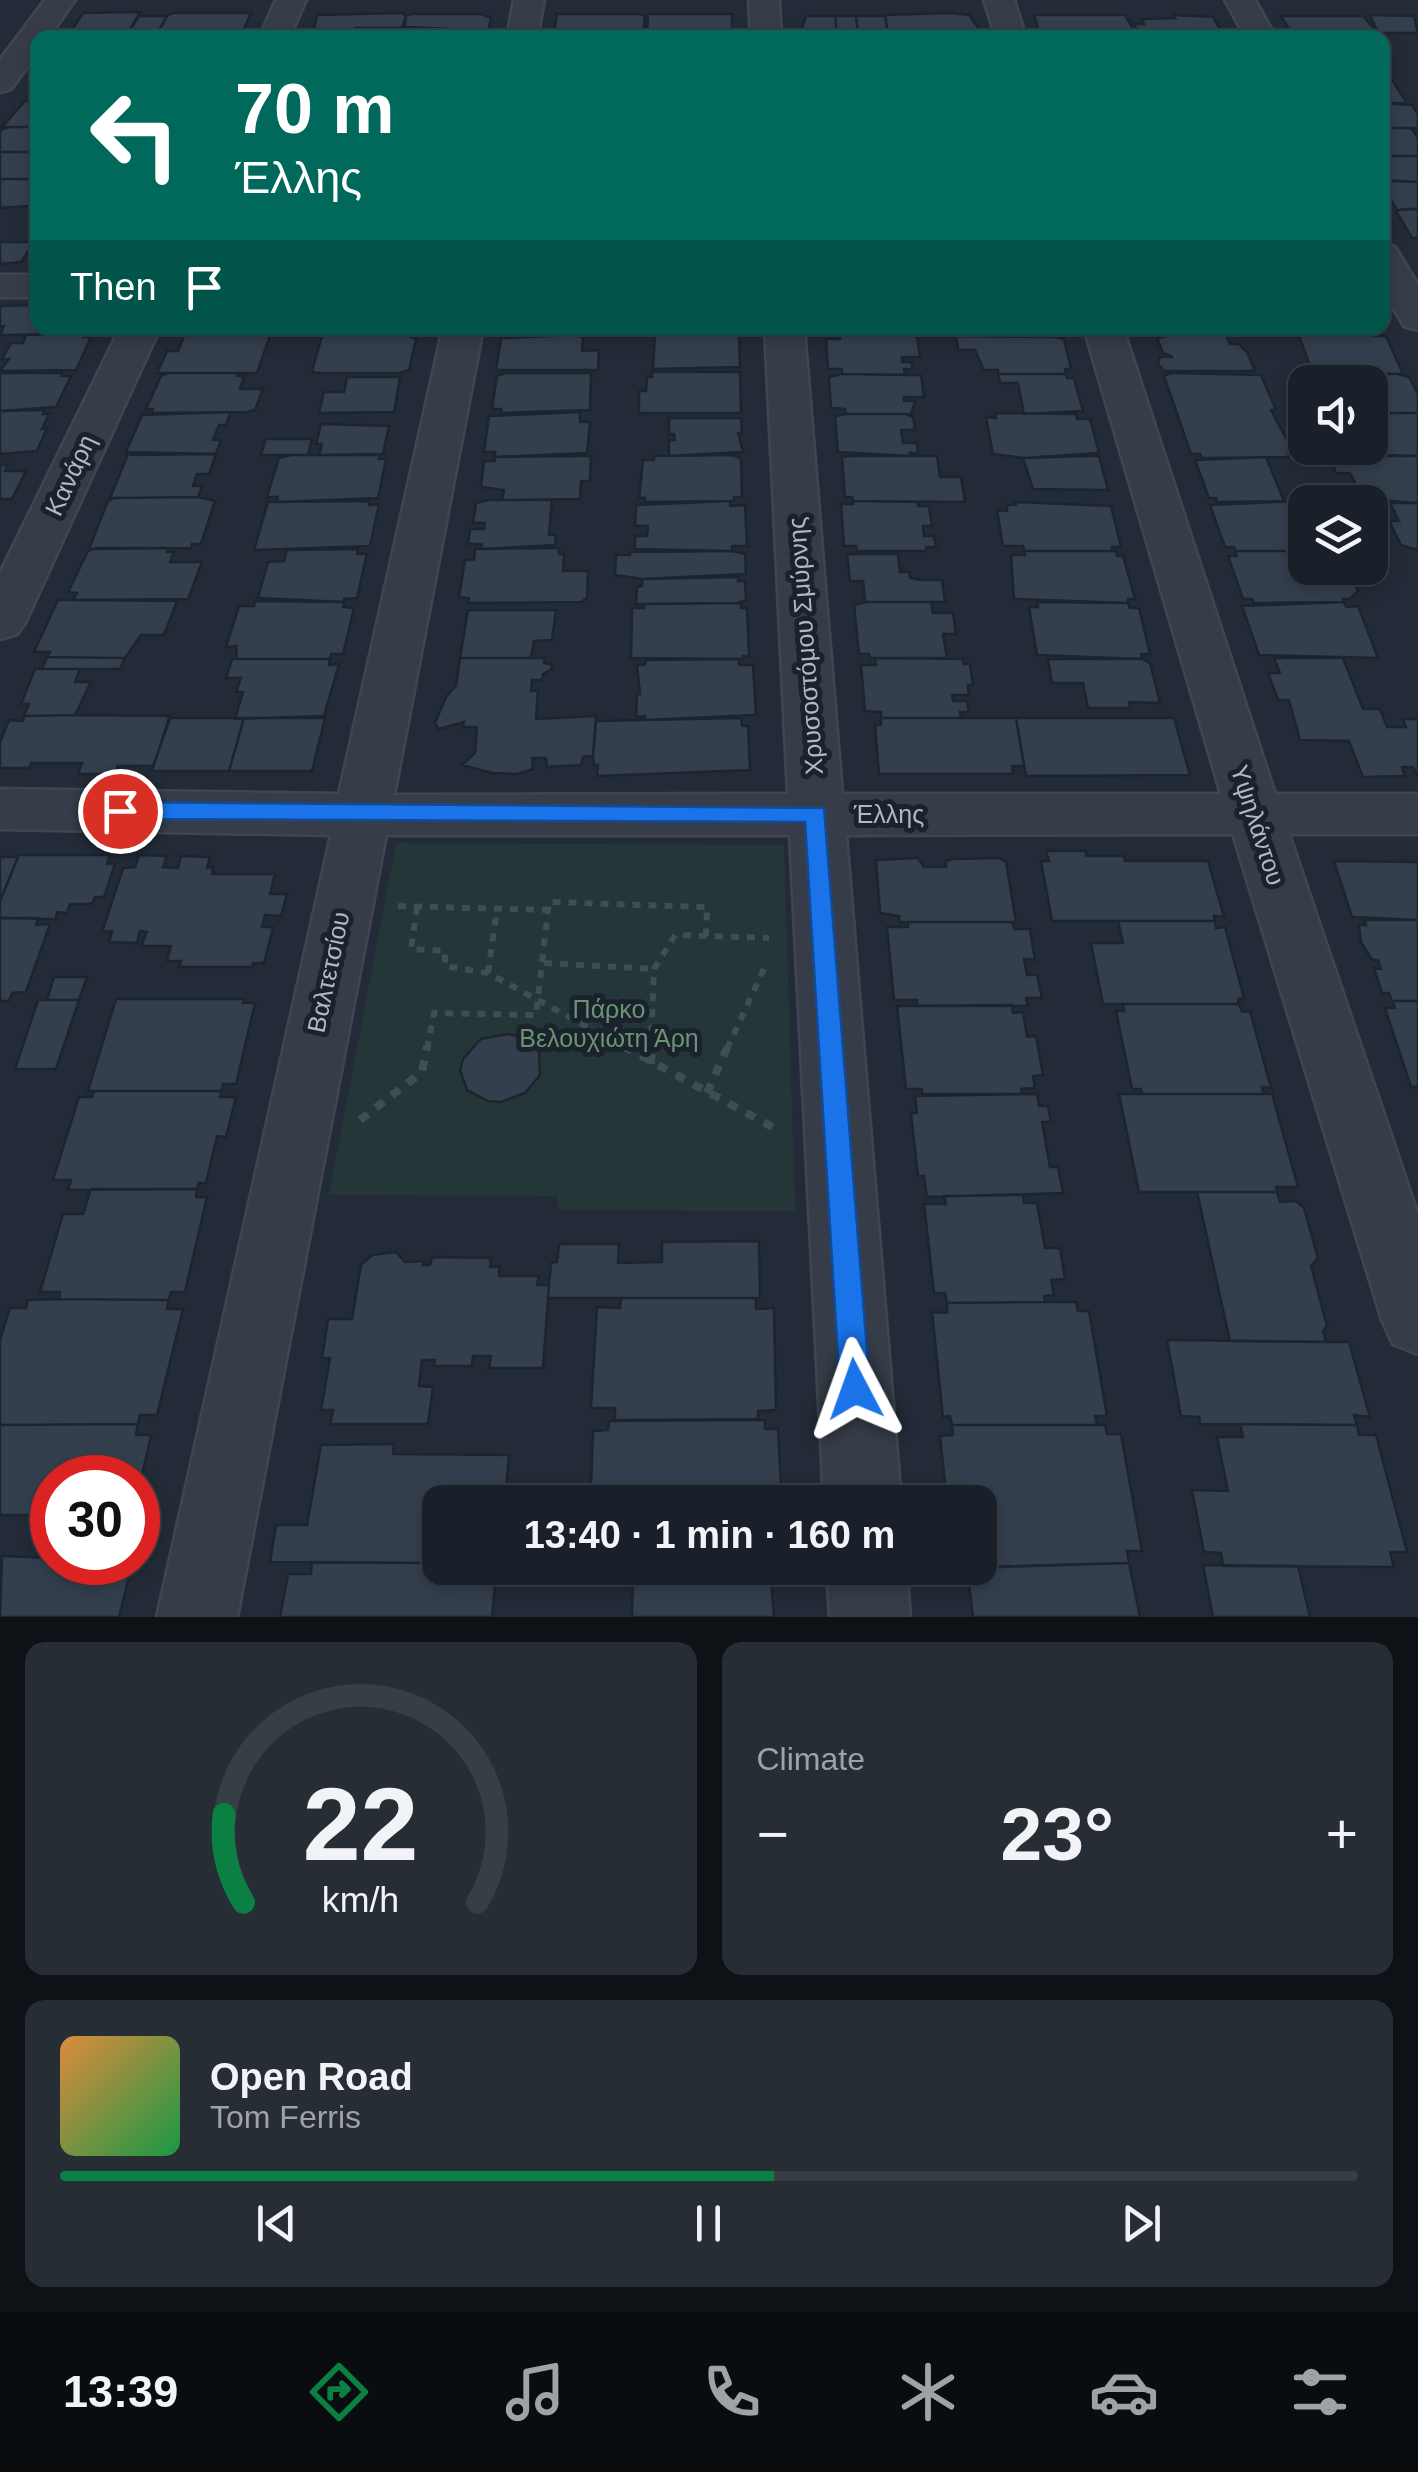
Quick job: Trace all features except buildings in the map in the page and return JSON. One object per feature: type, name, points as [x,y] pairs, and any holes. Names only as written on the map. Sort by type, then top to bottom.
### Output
[{"type":"street","points":[[38,30],[60,0]]},
{"type":"street","points":[[278,30],[291,0]]},
{"type":"street","points":[[523,30],[529,0]]},
{"type":"street","points":[[764,0],[766,30]]},
{"type":"street","points":[[999,0],[1008,30]]},
{"type":"street","points":[[1240,0],[1257,30]]},
{"type":"street","points":[[0,82],[30,41]]},
{"type":"street","points":[[0,286],[30,286]]},
{"type":"street","name":"Κανάρη","points":[[0,623],[137,335]]},
{"type":"street","name":"Βαλτετσίου","points":[[197,1617],[462,335]]},
{"type":"street","name":"Χρυσοστόμου Σμύρνης","points":[[784,335],[861,1485]]},
{"type":"street","name":"Υψηλάντου","points":[[1106,335],[1254,814],[1418,1320]]},
{"type":"street","name":"Έλλης","points":[[0,809],[360,814],[1418,814]]},
{"type":"street","points":[[867,1585],[870,1617]]},
{"type":"path","points":[[293,1143],[359,1120],[422,1072],[434,1013],[536,1016],[550,902],[706,908],[706,936]]},
{"type":"path","points":[[342,905],[548,910]]},
{"type":"path","points":[[417,907],[412,949],[445,951],[445,966],[488,973],[650,1064],[840,1162]]},
{"type":"path","points":[[488,973],[497,909]]},
{"type":"path","points":[[650,1064],[654,969],[675,935],[778,938],[708,1093]]},
{"type":"path","points":[[544,963],[654,969]]},
{"type":"green space","name":"Πάρκο Βελουχιώτη Άρη","points":[[396,843],[784,845],[795,1211],[558,1210],[558,1196],[329,1195]]},
{"type":"route","points":[[120,811],[816,814],[855,1389]]}]
